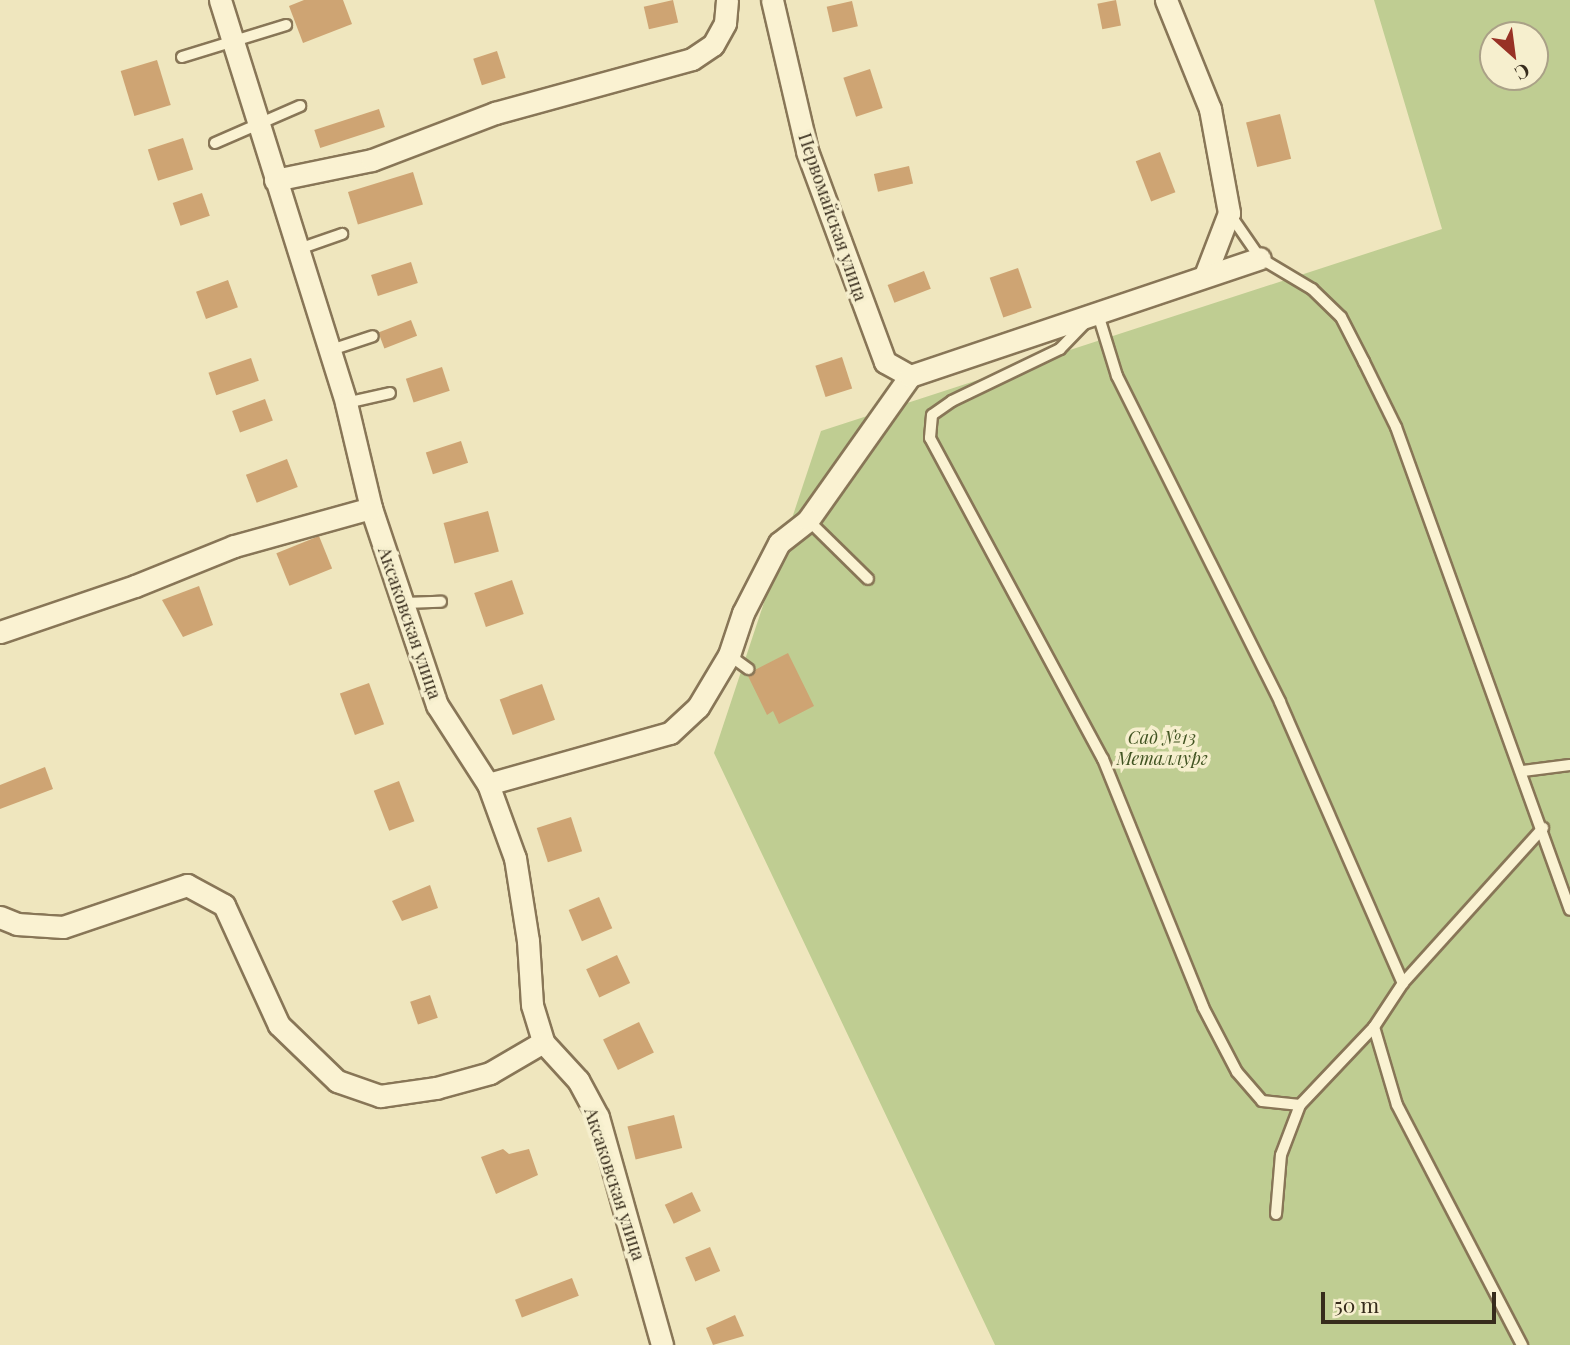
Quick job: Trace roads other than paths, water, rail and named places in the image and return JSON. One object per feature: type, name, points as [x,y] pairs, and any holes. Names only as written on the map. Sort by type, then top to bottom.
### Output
[{"type":"street","name":"Аксаковская улица","points":[[220,0],[346,403],[371,508],[437,705],[488,784],[515,858],[528,941],[532,1005],[543,1042],[578,1080],[598,1117],[662,1345]]},
{"type":"street","points":[[275,180],[372,160],[495,113],[692,59],[713,45],[725,23],[727,0]]},
{"type":"street","name":"Первомайская улица","points":[[772,0],[807,151],[834,226],[885,362],[910,376]]},
{"type":"street","points":[[1166,0],[1210,109],[1229,213],[1206,273]]},
{"type":"street","points":[[488,784],[670,733],[698,707],[729,655],[743,613],[779,543],[808,520],[910,376],[1206,273],[1260,258]]},
{"type":"street","points":[[0,632],[135,586],[234,546],[371,508]]},
{"type":"street","points":[[0,917],[17,924],[63,927],[187,885],[224,905],[279,1025],[337,1081],[380,1096],[436,1088],[490,1073],[543,1042]]},
{"type":"lane","points":[[182,57],[286,25]]},
{"type":"lane","points":[[215,143],[300,106]]},
{"type":"lane","points":[[1229,213],[1260,258],[1312,289],[1341,317],[1396,427],[1523,771],[1570,910]]},
{"type":"lane","points":[[296,250],[342,234]]},
{"type":"lane","points":[[1300,1105],[1262,1101],[1237,1072],[1203,1007],[1102,759],[930,438],[932,415],[952,401],[1060,349],[1097,310],[1117,376],[1280,702],[1403,983]]},
{"type":"lane","points":[[328,351],[373,336]]},
{"type":"lane","points":[[346,403],[390,393]]},
{"type":"lane","points":[[808,520],[868,579]]},
{"type":"lane","points":[[403,603],[441,602]]},
{"type":"lane","points":[[729,655],[748,668]]},
{"type":"lane","points":[[1523,771],[1570,765]]},
{"type":"lane","points":[[1276,1214],[1281,1155],[1300,1105],[1374,1027],[1403,983],[1543,828]]},
{"type":"lane","points":[[1374,1027],[1397,1105],[1522,1345]]},
{"type":"park label","name":"Сад №13 Металлург","points":[[1162,748]]}]
